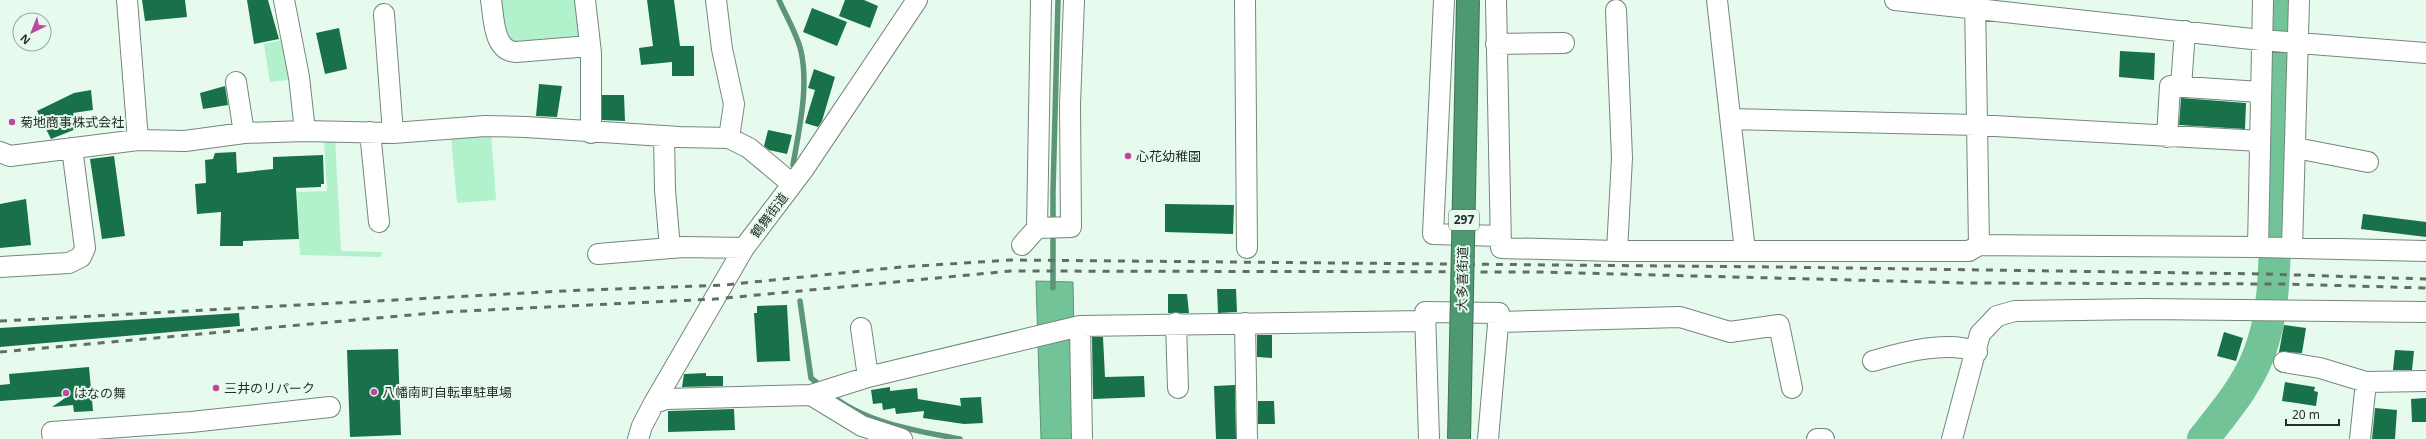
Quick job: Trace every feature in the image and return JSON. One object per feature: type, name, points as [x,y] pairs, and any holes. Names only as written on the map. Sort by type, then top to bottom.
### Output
[{"type":"highway","name":"大多喜街道","points":[[1459,439],[1468,0]]},
{"type":"street","points":[[126,0],[138,140]]},
{"type":"street","points":[[284,0],[299,77],[305,131]]},
{"type":"street","points":[[491,0],[499,43],[506,50],[516,52],[590,46]]},
{"type":"street","points":[[585,0],[590,46],[591,132]]},
{"type":"street","points":[[716,0],[722,49],[734,104],[729,138]]},
{"type":"street","name":"鶴舞街道","points":[[638,439],[642,426],[654,402],[744,248],[792,184],[917,0]]},
{"type":"street","points":[[1022,245],[1037,228],[1041,0]]},
{"type":"street","points":[[1037,228],[1072,227],[1070,104],[1074,0]]},
{"type":"street","points":[[1245,0],[1247,248]]},
{"type":"street","points":[[1444,0],[1433,234],[1500,236]]},
{"type":"street","points":[[1496,0],[1501,248],[1617,251],[1969,251],[1979,245],[2258,247],[2426,252]]},
{"type":"street","points":[[1717,0],[1745,251]]},
{"type":"street","points":[[1895,0],[1976,4],[2261,40],[2426,53]]},
{"type":"street","points":[[2258,247],[2263,0]]},
{"type":"street","points":[[2292,248],[2299,43],[2299,0]]},
{"type":"street","points":[[1976,4],[1979,245]]},
{"type":"street","points":[[1616,10],[1622,158],[1617,251]]},
{"type":"street","points":[[384,14],[394,133]]},
{"type":"street","points":[[2181,87],[2185,31]]},
{"type":"street","points":[[1496,44],[1564,43]]},
{"type":"street","points":[[236,82],[244,134]]},
{"type":"street","points":[[2167,137],[2170,86],[2260,92]]},
{"type":"street","points":[[1039,105],[1070,104]]},
{"type":"street","points":[[1730,119],[1977,125],[2167,137],[2260,141]]},
{"type":"street","points":[[0,152],[10,156],[138,140],[185,141],[244,134],[305,131],[394,133],[485,126],[729,138],[749,148],[792,184]]},
{"type":"street","points":[[370,132],[379,222]]},
{"type":"street","points":[[664,136],[665,190],[670,248]]},
{"type":"street","points":[[0,266],[68,263],[82,257],[84,248],[72,148]]},
{"type":"street","points":[[2296,148],[2368,162]]},
{"type":"street","points":[[598,254],[670,248],[744,248]]},
{"type":"street","points":[[1952,439],[1977,352],[1980,334],[1997,316],[2015,311],[2145,309],[2426,312]]},
{"type":"street","points":[[1429,439],[1425,312],[1499,313],[1488,439]]},
{"type":"street","points":[[1499,322],[1680,317],[1730,332],[1779,324],[1792,388]]},
{"type":"street","points":[[654,402],[666,399],[810,395],[868,377],[1078,327],[1176,323],[1426,321]]},
{"type":"street","points":[[1176,323],[1178,388]]},
{"type":"street","points":[[1244,323],[1247,439]]},
{"type":"street","points":[[1078,327],[1082,439]]},
{"type":"street","points":[[860,328],[868,377]]},
{"type":"street","points":[[1873,361],[1906,351],[1964,346],[1977,352]]},
{"type":"street","points":[[2284,362],[2320,368],[2366,382],[2426,381]]},
{"type":"street","points":[[2360,439],[2366,382]]},
{"type":"street","points":[[810,395],[855,429],[862,426],[902,439]]},
{"type":"street","points":[[52,439],[52,432],[191,422],[330,407]]},
{"type":"street","points":[[1817,439],[1824,437],[1824,439]]},
{"type":"shaded area","points":[[494,0],[579,0],[583,41],[509,48]]},
{"type":"shaded area","points":[[287,39],[296,79],[270,82],[264,44]]},
{"type":"shaded area","points":[[491,133],[496,200],[457,203],[451,136]]},
{"type":"shaded area","points":[[335,138],[341,251],[382,252],[381,257],[300,255],[297,192],[327,191],[324,141]]},
{"type":"shaded area","points":[[1036,281],[1073,282],[1076,439],[1041,439]]},
{"type":"building","points":[[142,0],[185,0],[187,17],[145,21]]},
{"type":"building","points":[[247,0],[268,0],[279,39],[254,44]]},
{"type":"building","points":[[647,0],[674,0],[680,46],[694,46],[694,76],[672,76],[672,62],[641,65],[639,48],[653,46]]},
{"type":"building","points":[[845,0],[864,0],[878,6],[870,28],[839,16]]},
{"type":"building","points":[[812,8],[847,22],[837,46],[803,32]]},
{"type":"building","points":[[339,28],[347,69],[325,74],[316,33]]},
{"type":"building","points":[[2120,51],[2155,53],[2154,80],[2119,77]]},
{"type":"building","points":[[814,69],[835,77],[822,121],[818,127],[805,123],[815,90],[808,88]]},
{"type":"building","points":[[539,84],[562,86],[557,117],[536,116]]},
{"type":"building","points":[[225,86],[228,105],[203,109],[200,93]]},
{"type":"building","points":[[91,90],[93,110],[73,113],[81,127],[51,139],[37,111],[74,93]]},
{"type":"building","points":[[602,95],[624,95],[625,121],[602,120]]},
{"type":"building","points":[[2181,98],[2246,103],[2245,129],[2179,125]]},
{"type":"building","points":[[768,130],[792,135],[787,154],[769,150],[764,146]]},
{"type":"building","points":[[236,152],[237,173],[273,169],[273,157],[323,155],[324,184],[321,184],[321,187],[296,188],[299,239],[243,241],[243,246],[220,246],[221,212],[197,214],[195,184],[206,183],[205,160],[213,159],[215,153]]},
{"type":"building","points":[[114,156],[125,236],[102,239],[90,159]]},
{"type":"building","points":[[26,199],[31,245],[0,248],[0,204]]},
{"type":"building","points":[[1165,204],[1234,205],[1233,234],[1165,232]]},
{"type":"building","points":[[2363,214],[2426,222],[2426,237],[2361,229]]},
{"type":"building","points":[[1217,289],[1236,289],[1237,312],[1218,313]]},
{"type":"building","points":[[1168,294],[1187,294],[1189,313],[1168,313]]},
{"type":"building","points":[[787,305],[790,361],[757,362],[754,313],[757,313],[757,306]]},
{"type":"building","points":[[239,313],[240,326],[0,347],[0,328]]},
{"type":"building","points":[[2284,325],[2306,328],[2302,353],[2279,352]]},
{"type":"building","points":[[2224,332],[2243,338],[2236,361],[2217,356]]},
{"type":"building","points":[[1257,335],[1272,335],[1272,358],[1257,357]]},
{"type":"building","points":[[1092,337],[1103,337],[1105,377],[1144,376],[1145,397],[1093,399]]},
{"type":"building","name":"八幡南町自転車駐車場","points":[[398,349],[401,435],[350,437],[347,350]]},
{"type":"building","points":[[2395,350],[2414,351],[2412,370],[2393,370]]},
{"type":"building","points":[[89,367],[93,411],[74,412],[73,405],[52,407],[68,396],[0,401],[0,385],[10,384],[9,374]]},
{"type":"building","points":[[706,373],[706,376],[723,376],[723,386],[682,387],[684,374]]},
{"type":"building","points":[[2285,382],[2315,387],[2314,391],[2318,392],[2316,406],[2282,401]]},
{"type":"building","points":[[1235,385],[1236,439],[1216,439],[1214,386]]},
{"type":"building","points":[[890,387],[890,391],[917,388],[918,399],[961,406],[960,398],[981,397],[983,423],[964,424],[923,418],[924,411],[896,414],[895,408],[883,410],[882,403],[873,404],[871,390]]},
{"type":"building","points":[[2426,398],[2426,422],[2412,422],[2411,399]]},
{"type":"building","points":[[1258,401],[1274,401],[1275,424],[1258,424]]},
{"type":"building","points":[[2375,408],[2397,410],[2395,439],[2372,439]]},
{"type":"building","points":[[734,409],[735,430],[668,432],[668,411]]},
{"type":"waterway","points":[[779,0],[797,38],[803,65],[804,94],[793,165]]},
{"type":"waterway","points":[[1053,288],[1053,192],[1058,0]]},
{"type":"waterway","points":[[2203,439],[2221,417],[2246,381],[2263,342],[2270,310],[2274,261],[2277,186],[2281,0]]},
{"type":"waterway","points":[[800,301],[811,378],[822,387]]},
{"type":"waterway","points":[[830,394],[844,404],[875,419],[909,429],[960,439]]},
{"type":"railway","points":[[0,321],[563,291],[724,285],[901,267],[1011,260],[1777,267],[2265,274],[2426,279]]},
{"type":"railway","points":[[0,352],[444,312],[715,299],[1011,271],[1539,272],[1968,283],[2284,284],[2426,288]]},
{"type":"place","name":"菊地商事株式会社","points":[[12,122]]},
{"type":"place","name":"心花幼稚園","points":[[1128,156]]},
{"type":"place","name":"三井のリパーク","points":[[216,388]]},
{"type":"place","name":"八幡南町自転車駐車場","points":[[374,392]]},
{"type":"place","name":"はなの舞","points":[[66,393]]}]
